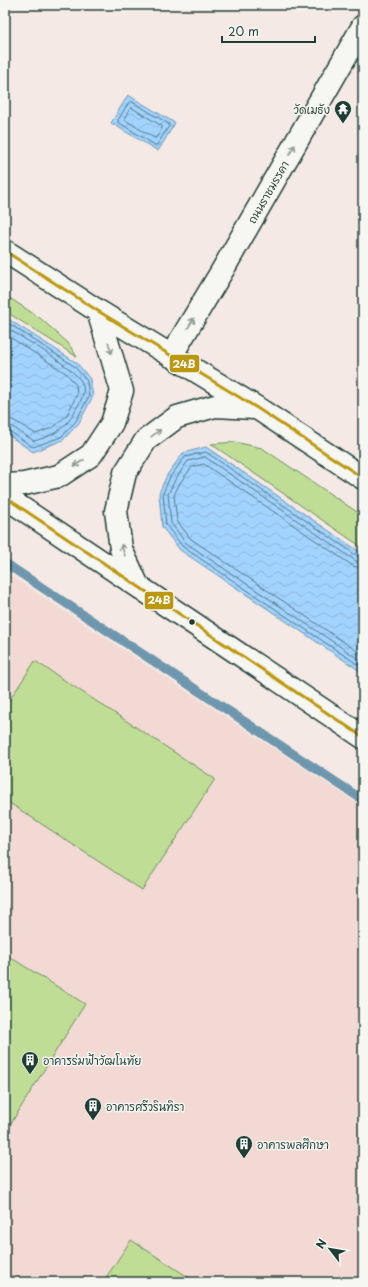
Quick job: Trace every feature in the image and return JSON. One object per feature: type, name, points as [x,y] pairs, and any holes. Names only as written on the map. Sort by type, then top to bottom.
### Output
[{"type":"main road","name":"ถนนราชมรรคา","points":[[171,356],[222,271],[363,26]]},
{"type":"main road","points":[[5,251],[98,311],[257,408],[363,478]]},
{"type":"main road","points":[[5,485],[24,484],[59,476],[90,455],[112,423],[122,391],[98,311]]},
{"type":"main road","points":[[138,586],[121,549],[116,511],[125,473],[146,440],[177,417],[192,412],[215,406],[257,408]]},
{"type":"main road","points":[[5,497],[363,737]]},
{"type":"shaded area","points":[[5,572],[363,807],[363,1282],[5,1282]]},
{"type":"green space","points":[[5,295],[40,318],[68,343],[77,357],[5,311]]},
{"type":"green space","points":[[235,442],[262,448],[363,516],[363,548],[211,444]]},
{"type":"green space","points":[[35,661],[215,779],[142,890],[5,800],[5,707]]},
{"type":"green space","name":"อาคารร่มฟ้าวัฒโนทัย","points":[[5,954],[85,1004],[5,1133]]},
{"type":"green space","points":[[131,1240],[196,1282],[103,1282]]},
{"type":"water","points":[[128,95],[175,123],[158,151],[111,123]]},
{"type":"water","points":[[5,317],[77,363],[90,379],[93,396],[79,423],[63,440],[33,452],[5,433]]},
{"type":"water","points":[[206,447],[363,554],[363,673],[180,550],[162,527],[159,493],[167,475],[183,453]]},
{"type":"waterway","points":[[5,563],[363,800]]},
{"type":"transit line","name":"24B","points":[[5,251],[98,311],[257,408],[363,478]]},
{"type":"transit line","name":"24B","points":[[5,497],[363,737]]},
{"type":"place","name":"วัดเมธัง","points":[[343,124]]},
{"type":"place","name":"อาคารร่มฟ้าวัฒโนทัย","points":[[30,1075]]},
{"type":"place","name":"อาคารศรีวรินทิรา","points":[[93,1121]]},
{"type":"place","name":"อาคารพลศึกษา","points":[[244,1159]]}]
